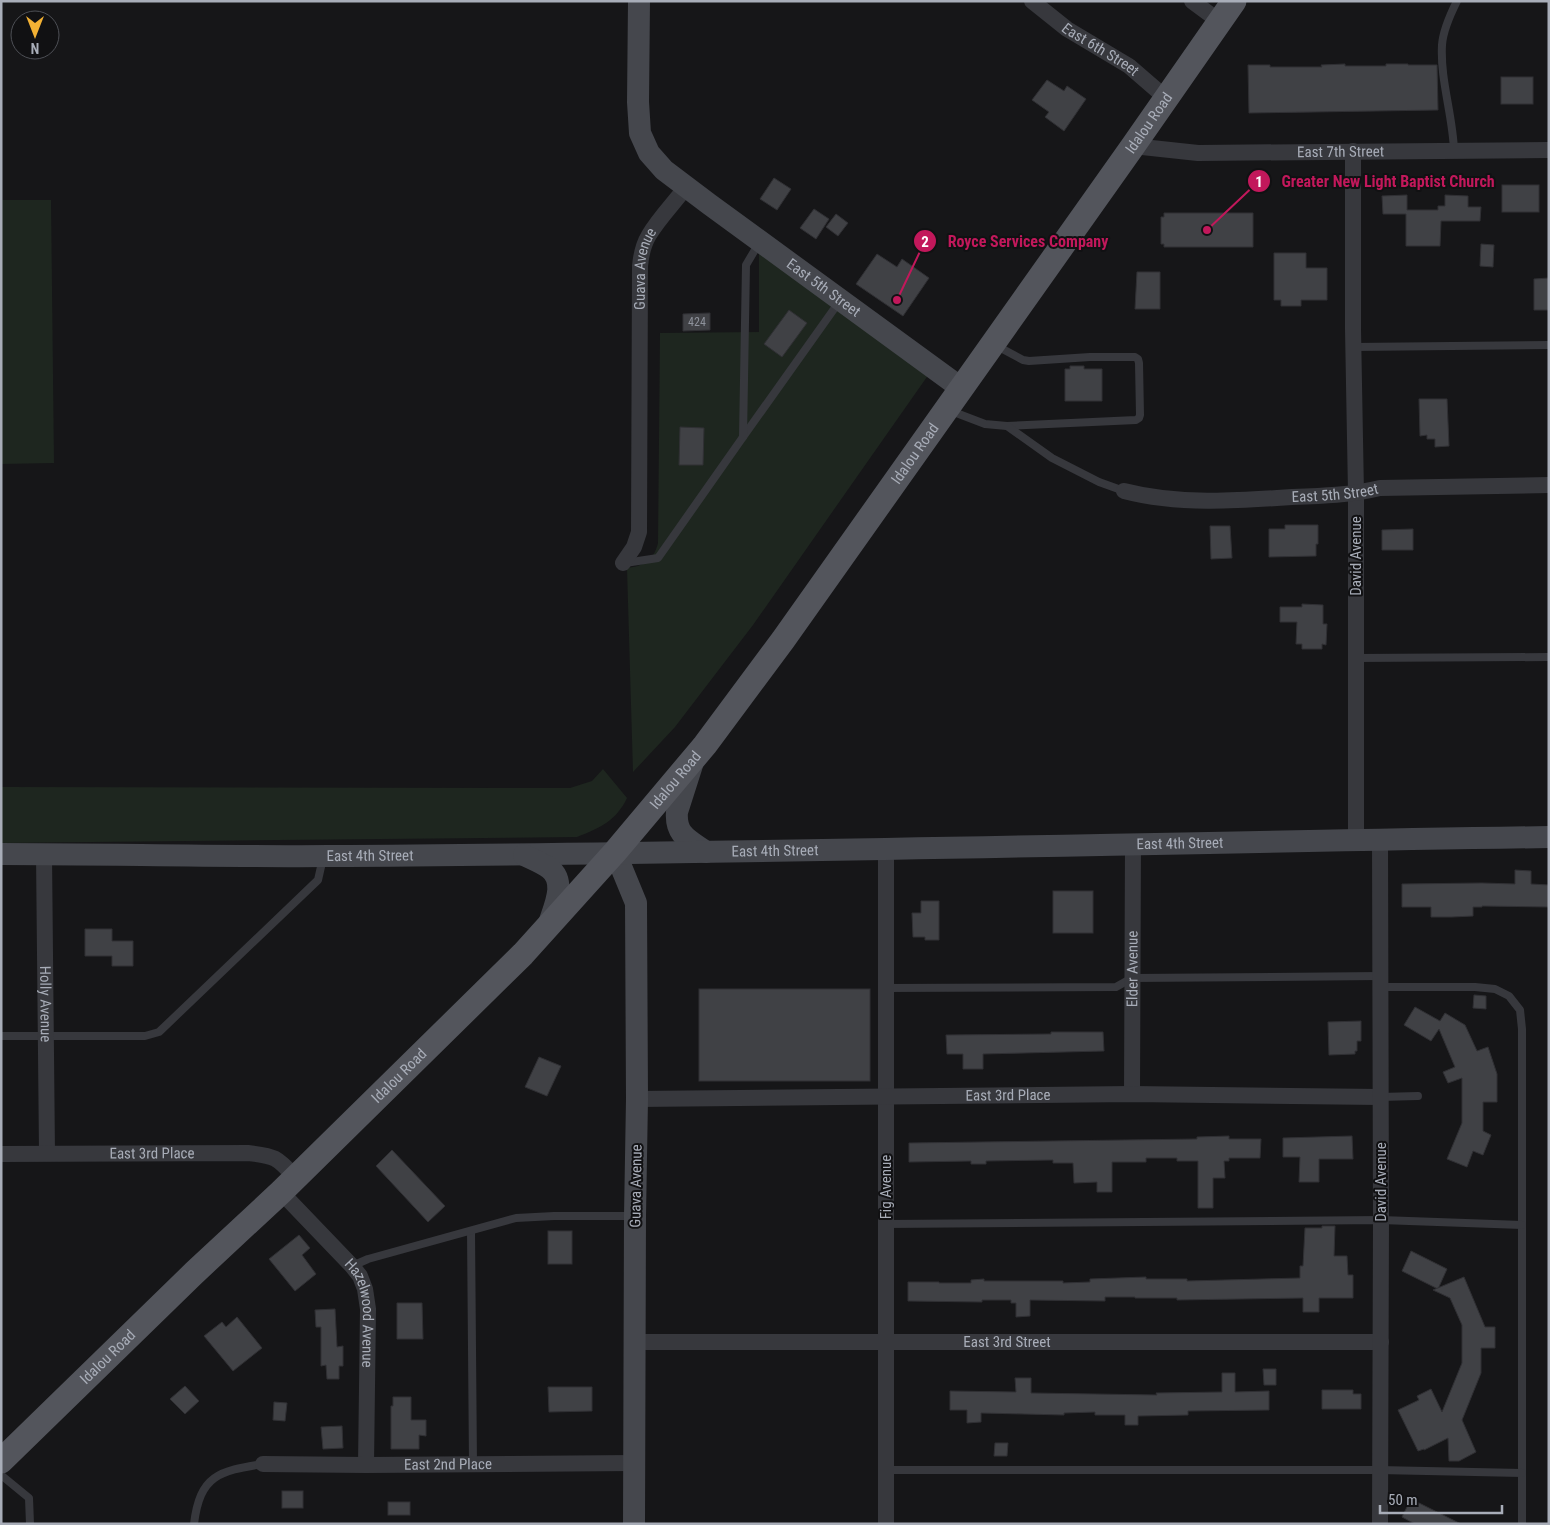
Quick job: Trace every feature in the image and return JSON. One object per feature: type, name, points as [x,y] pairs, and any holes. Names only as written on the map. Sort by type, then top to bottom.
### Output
[{"type":"main road","name":"Idalou Road","points":[[1,1461],[194,1273],[288,1185],[523,954],[614,852],[694,758],[783,640],[1234,1]]},
{"type":"street","points":[[639,1],[638,102],[640,133],[649,153],[664,170],[686,187]]},
{"type":"street","name":"East 6th Street","points":[[1032,1],[1067,28],[1129,66],[1166,98]]},
{"type":"street","points":[[1192,1],[1219,22]]},
{"type":"street","name":"East 7th Street","points":[[1133,146],[1198,153],[1549,150]]},
{"type":"street","name":"David Avenue","points":[[1352,151],[1356,494],[1356,840]]},
{"type":"street","name":"East 5th Street","points":[[686,187],[961,388]]},
{"type":"street","name":"Guava Avenue","points":[[623,563],[634,547],[639,532],[642,250],[649,235],[686,187]]},
{"type":"street","name":"East 5th Street","points":[[1124,491],[1176,500],[1265,499],[1356,494],[1380,488],[1549,485]]},
{"type":"street","points":[[694,758],[676,820],[679,831],[685,838],[706,852]]},
{"type":"street","name":"East 4th Street","points":[[1,854],[324,856],[524,854],[886,850],[1132,843],[1549,837]]},
{"type":"street","name":"David Avenue","points":[[1380,840],[1380,1524]]},
{"type":"street","name":"Elder Avenue","points":[[1132,843],[1132,1094]]},
{"type":"street","name":"Fig Avenue","points":[[886,850],[886,1524]]},
{"type":"street","name":"Guava Avenue","points":[[614,852],[636,903],[637,1099],[634,1524]]},
{"type":"street","name":"Holly Avenue","points":[[44,854],[46,1153]]},
{"type":"street","points":[[524,854],[549,868],[556,874],[559,882],[559,890],[548,927]]},
{"type":"street","name":"East 3rd Place","points":[[637,1099],[1132,1094],[1380,1097]]},
{"type":"street","name":"East 3rd Place","points":[[1,1154],[248,1153],[266,1155],[280,1160],[288,1185]]},
{"type":"street","name":"Hazelwood Avenue","points":[[288,1185],[360,1276],[365,1289],[368,1309],[366,1465]]},
{"type":"street","name":"East 3rd Street","points":[[635,1342],[1381,1342]]},
{"type":"street","name":"East 2nd Place","points":[[263,1464],[634,1463]]},
{"type":"lane","points":[[1454,151],[1442,65],[1442,44],[1447,22],[1457,1]]},
{"type":"lane","points":[[743,437],[746,265],[760,242]]},
{"type":"lane","points":[[623,563],[658,558],[840,300]]},
{"type":"lane","points":[[946,410],[985,424],[1007,426],[1136,420],[1139,418],[1139,363],[1135,357],[1090,357],[1029,361],[1023,360],[992,344]]},
{"type":"lane","points":[[1353,347],[1549,345]]},
{"type":"lane","points":[[1007,426],[1052,458],[1100,482],[1124,491]]},
{"type":"lane","points":[[1356,658],[1549,657]]},
{"type":"lane","points":[[1,1036],[145,1036],[159,1032],[318,880],[324,856]]},
{"type":"lane","points":[[886,988],[1116,987],[1132,978],[1381,981],[1495,989],[1509,996],[1520,1010],[1522,1029],[1522,1524]]},
{"type":"lane","points":[[1380,1097],[1418,1096]]},
{"type":"lane","points":[[352,1266],[368,1259],[516,1218],[635,1216]]},
{"type":"lane","points":[[886,1224],[1381,1220],[1522,1225]]},
{"type":"lane","points":[[471,1231],[473,1464]]},
{"type":"lane","points":[[194,1524],[196,1508],[202,1491],[215,1476],[233,1469],[263,1464]]},
{"type":"lane","points":[[886,1470],[1379,1470],[1522,1473]]},
{"type":"lane","points":[[1,1474],[29,1498],[30,1524]]},
{"type":"shaded area","points":[[1,200],[51,200],[54,463],[1,464]]},
{"type":"shaded area","points":[[759,237],[929,374],[753,625],[675,727],[633,772],[627,568],[643,564],[651,558],[658,543],[660,333],[759,332]]},
{"type":"shaded area","points":[[603,769],[627,798],[618,813],[606,823],[577,837],[1,843],[1,787],[570,788],[592,781]]},
{"type":"building","points":[[1345,64],[1345,66],[1386,66],[1386,64],[1437,65],[1438,110],[1249,113],[1248,65],[1322,67],[1321,65]]},
{"type":"building","points":[[1501,77],[1533,77],[1533,104],[1501,104]]},
{"type":"building","points":[[1047,80],[1064,91],[1067,86],[1086,99],[1064,131],[1045,117],[1049,112],[1032,100]]},
{"type":"building","points":[[774,178],[791,189],[777,210],[760,199]]},
{"type":"building","points":[[1502,185],[1539,185],[1539,212],[1502,212]]},
{"type":"building","points":[[1407,195],[1407,210],[1438,210],[1438,206],[1445,206],[1445,195],[1468,196],[1468,207],[1481,207],[1480,221],[1441,221],[1440,246],[1406,246],[1406,214],[1383,214],[1382,196]]},
{"type":"building","points":[[814,209],[829,219],[816,239],[800,228]]},
{"type":"building","points":[[1164,213],[1253,213],[1253,247],[1164,247],[1164,244],[1161,244],[1161,217],[1164,217]]},
{"type":"building","points":[[836,214],[848,223],[838,236],[826,227]]},
{"type":"building","points":[[1481,244],[1494,245],[1493,267],[1480,266]]},
{"type":"building","points":[[1274,253],[1306,253],[1306,268],[1327,268],[1327,300],[1301,300],[1301,306],[1281,306],[1281,300],[1274,300]]},
{"type":"building","points":[[877,254],[897,267],[902,259],[929,278],[903,316],[856,284]]},
{"type":"building","points":[[1137,272],[1160,272],[1160,309],[1135,309]]},
{"type":"building","points":[[1549,278],[1549,310],[1534,310],[1534,279]]},
{"type":"building","points":[[789,310],[807,323],[782,357],[764,344]]},
{"type":"building","points":[[710,313],[710,330],[683,331],[683,314]]},
{"type":"building","points":[[1070,366],[1084,366],[1084,369],[1102,369],[1102,401],[1065,401],[1065,369],[1070,369]]},
{"type":"building","points":[[1419,399],[1447,399],[1449,446],[1435,447],[1435,439],[1427,439],[1427,435],[1420,436]]},
{"type":"building","points":[[680,427],[704,428],[703,465],[679,465]]},
{"type":"building","points":[[1285,525],[1318,525],[1316,556],[1269,557],[1269,529],[1285,529]]},
{"type":"building","points":[[1210,526],[1230,526],[1232,558],[1211,559]]},
{"type":"building","points":[[1413,529],[1413,550],[1382,550],[1382,530]]},
{"type":"building","points":[[1302,604],[1323,605],[1323,624],[1327,624],[1326,645],[1322,644],[1322,649],[1302,649],[1302,644],[1296,644],[1297,622],[1280,622],[1280,607],[1302,607]]},
{"type":"building","points":[[1515,870],[1531,871],[1531,884],[1549,885],[1549,907],[1482,906],[1473,907],[1473,916],[1431,917],[1431,907],[1402,907],[1402,884],[1515,884]]},
{"type":"building","points":[[1053,891],[1093,891],[1093,933],[1053,933]]},
{"type":"building","points":[[921,901],[939,901],[939,940],[925,940],[925,937],[913,937],[912,913],[921,913]]},
{"type":"building","points":[[85,929],[112,929],[112,941],[133,941],[133,966],[112,966],[112,956],[85,956]]},
{"type":"building","points":[[699,989],[870,989],[870,1081],[699,1081]]},
{"type":"building","points":[[1474,995],[1486,996],[1486,1009],[1473,1008]]},
{"type":"building","points":[[1415,1007],[1440,1021],[1445,1013],[1465,1025],[1477,1051],[1488,1047],[1497,1074],[1497,1102],[1483,1102],[1483,1131],[1491,1135],[1483,1155],[1473,1151],[1467,1167],[1447,1159],[1462,1123],[1462,1078],[1448,1083],[1443,1072],[1455,1067],[1439,1029],[1431,1041],[1404,1025]]},
{"type":"building","points":[[1361,1021],[1361,1041],[1357,1041],[1357,1051],[1355,1051],[1355,1054],[1329,1055],[1328,1022]]},
{"type":"building","points":[[1051,1032],[1103,1032],[1104,1051],[983,1054],[983,1069],[963,1069],[963,1054],[947,1054],[946,1035],[1051,1034]]},
{"type":"building","points":[[539,1057],[561,1066],[547,1096],[525,1087]]},
{"type":"building","points":[[1229,1136],[1229,1139],[1261,1139],[1260,1158],[1229,1158],[1229,1161],[1224,1161],[1225,1178],[1213,1178],[1213,1208],[1198,1208],[1198,1161],[1177,1161],[1177,1158],[1146,1158],[1146,1162],[1112,1162],[1112,1192],[1097,1192],[1097,1182],[1074,1183],[1073,1163],[1053,1163],[1053,1160],[986,1161],[986,1164],[971,1164],[971,1161],[909,1162],[909,1143],[1197,1139],[1197,1137]]},
{"type":"building","points":[[1352,1136],[1353,1159],[1319,1159],[1319,1182],[1299,1182],[1300,1157],[1283,1157],[1283,1138]]},
{"type":"building","points":[[392,1150],[445,1206],[428,1222],[376,1166]]},
{"type":"building","points":[[1322,1226],[1335,1226],[1334,1256],[1347,1256],[1348,1275],[1353,1275],[1353,1298],[1319,1298],[1319,1312],[1303,1312],[1303,1298],[1177,1300],[1177,1298],[1105,1297],[1105,1301],[1030,1300],[1030,1316],[1016,1317],[1016,1303],[1011,1303],[1011,1300],[982,1300],[982,1302],[908,1301],[908,1282],[971,1283],[971,1280],[984,1279],[984,1281],[1063,1281],[1063,1283],[1090,1282],[1090,1279],[1146,1277],[1146,1279],[1187,1279],[1187,1281],[1300,1278],[1300,1266],[1303,1266],[1305,1228],[1322,1228]]},
{"type":"building","points":[[548,1231],[572,1231],[572,1264],[548,1264]]},
{"type":"building","points":[[299,1235],[310,1248],[302,1255],[316,1274],[295,1291],[269,1259]]},
{"type":"building","points":[[1411,1251],[1447,1269],[1438,1289],[1402,1271]]},
{"type":"building","points":[[1464,1277],[1485,1327],[1495,1327],[1495,1348],[1481,1348],[1481,1373],[1462,1420],[1476,1452],[1459,1461],[1449,1461],[1448,1438],[1418,1451],[1398,1410],[1419,1400],[1417,1396],[1431,1389],[1442,1412],[1462,1363],[1462,1325],[1450,1298],[1433,1290]]},
{"type":"building","points":[[397,1303],[422,1303],[423,1339],[397,1339]]},
{"type":"building","points":[[335,1309],[337,1347],[343,1346],[343,1366],[339,1366],[339,1379],[327,1379],[326,1365],[321,1366],[321,1327],[316,1327],[315,1310]]},
{"type":"building","points":[[237,1317],[262,1348],[233,1371],[204,1336],[222,1322],[226,1327]]},
{"type":"building","points":[[1263,1369],[1276,1369],[1276,1385],[1264,1385]]},
{"type":"building","points":[[1222,1373],[1235,1373],[1235,1392],[1269,1391],[1269,1410],[1188,1411],[1188,1415],[1138,1416],[1138,1425],[1125,1425],[1125,1415],[1095,1415],[1095,1412],[1064,1413],[1064,1415],[981,1413],[981,1422],[967,1423],[967,1410],[950,1410],[950,1391],[1016,1392],[1015,1378],[1031,1378],[1031,1393],[1157,1395],[1156,1393],[1222,1392]]},
{"type":"building","points":[[185,1386],[199,1401],[185,1414],[170,1399]]},
{"type":"building","points":[[548,1387],[592,1387],[592,1411],[549,1412]]},
{"type":"building","points":[[1322,1390],[1353,1390],[1353,1394],[1361,1394],[1361,1409],[1322,1409]]},
{"type":"building","points":[[393,1397],[411,1397],[411,1420],[426,1420],[426,1436],[419,1435],[419,1449],[391,1449],[391,1406],[393,1406]]},
{"type":"building","points":[[274,1402],[287,1403],[285,1421],[273,1420]]},
{"type":"building","points":[[342,1426],[343,1448],[323,1449],[321,1427]]},
{"type":"building","points":[[995,1443],[1008,1443],[1007,1456],[994,1456]]},
{"type":"building","points":[[282,1491],[303,1491],[303,1508],[282,1508]]},
{"type":"building","points":[[1411,1499],[1461,1524],[1415,1524],[1402,1517]]},
{"type":"building","points":[[388,1502],[410,1502],[410,1515],[388,1515]]},
{"type":"place","name":"Greater New Light Baptist Church","points":[[1207,230]]},
{"type":"place","name":"Royce Services Company","points":[[897,300]]}]
